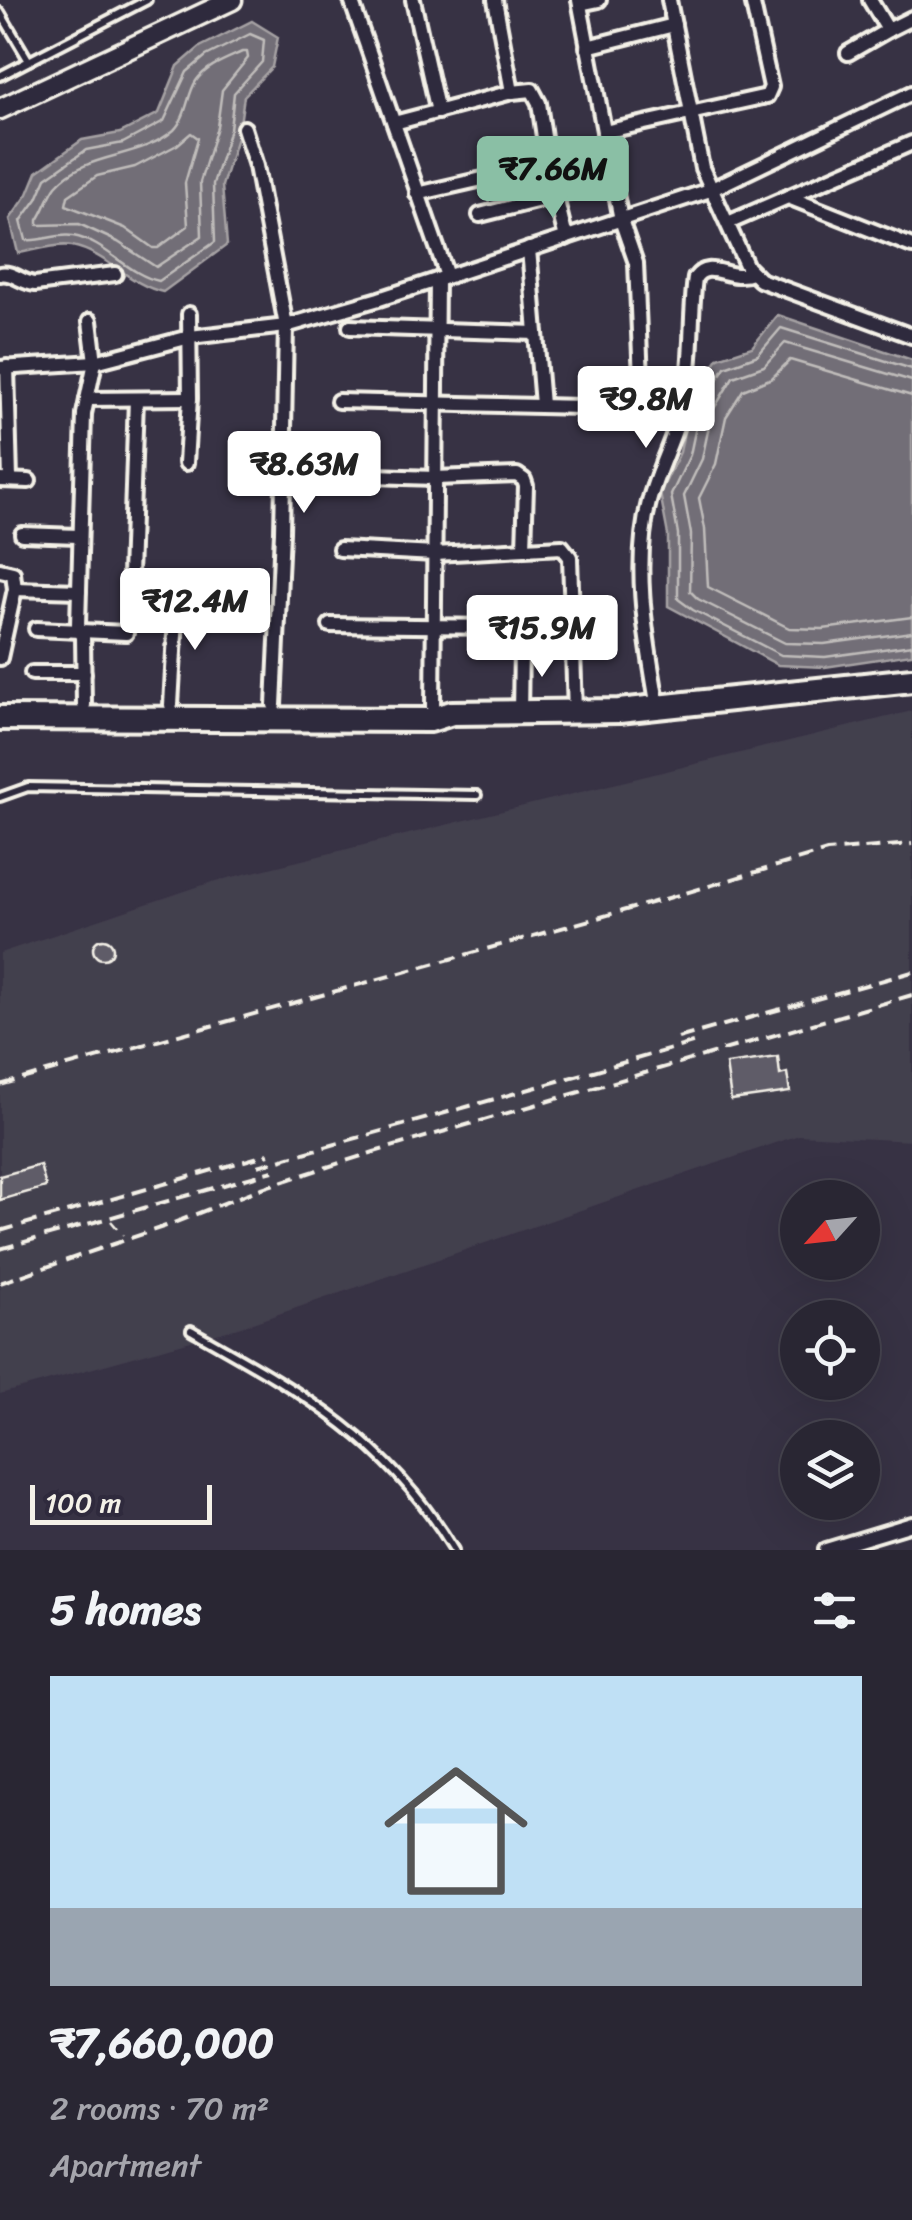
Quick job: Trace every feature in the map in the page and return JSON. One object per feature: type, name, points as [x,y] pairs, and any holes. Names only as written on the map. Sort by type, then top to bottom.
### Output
[{"type":"highway","points":[[0,706],[274,705],[574,713],[658,708],[912,680]]},
{"type":"highway","points":[[0,718],[430,720],[442,710]]},
{"type":"street","points":[[0,109],[232,0]]},
{"type":"street","points":[[351,0],[442,278],[436,332],[434,626],[442,710]]},
{"type":"street","points":[[413,0],[438,112]]},
{"type":"street","points":[[495,0],[512,92]]},
{"type":"street","points":[[599,0],[579,2],[621,220],[636,262],[641,379],[638,406]]},
{"type":"street","points":[[669,0],[702,168],[752,273],[760,280],[912,336]]},
{"type":"street","points":[[604,132],[689,111],[758,100],[769,92],[752,0]]},
{"type":"street","points":[[870,0],[888,30]]},
{"type":"street","points":[[848,54],[912,18]]},
{"type":"street","points":[[587,46],[674,25]]},
{"type":"street","points":[[394,123],[532,90],[566,238]]},
{"type":"street","points":[[29,481],[5,480],[4,367],[95,362],[190,336],[286,326],[710,190],[912,92]]},
{"type":"street","points":[[244,128],[274,250],[286,326],[274,705]]},
{"type":"street","points":[[728,223],[912,143]]},
{"type":"street","points":[[894,152],[912,158]]},
{"type":"street","points":[[417,194],[548,164]]},
{"type":"street","points":[[480,215],[556,199],[614,181]]},
{"type":"street","points":[[788,197],[912,246]]},
{"type":"street","points":[[529,250],[542,406]]},
{"type":"street","points":[[658,708],[645,628],[642,554],[648,505],[686,395],[695,278],[707,268],[738,277],[752,273]]},
{"type":"street","points":[[0,274],[34,284],[115,274]]},
{"type":"street","points":[[186,463],[190,398],[188,314]]},
{"type":"street","points":[[84,705],[84,637],[78,625],[78,536],[87,399],[95,362],[90,321]]},
{"type":"street","points":[[350,327],[536,333]]},
{"type":"street","points":[[87,399],[190,398]]},
{"type":"street","points":[[130,575],[136,399]]},
{"type":"street","points":[[338,402],[582,407]]},
{"type":"street","points":[[343,474],[521,477],[526,486],[524,548]]},
{"type":"street","points":[[22,534],[78,536]]},
{"type":"street","points":[[340,549],[435,554],[562,547],[570,557],[574,713]]},
{"type":"street","points":[[0,570],[13,572],[15,589],[0,658]]},
{"type":"street","points":[[15,589],[79,591]]},
{"type":"street","points":[[170,704],[177,599]]},
{"type":"street","points":[[330,626],[499,627]]},
{"type":"street","points":[[36,629],[126,633]]},
{"type":"street","points":[[520,714],[521,646]]},
{"type":"street","points":[[32,673],[84,673]]},
{"type":"street","points":[[826,1550],[912,1524]]},
{"type":"lane","points":[[0,76],[147,0]]},
{"type":"lane","points":[[0,12],[29,61]]},
{"type":"lane","points":[[0,797],[28,787],[477,795]]},
{"type":"lane","points":[[191,1330],[294,1387],[365,1440],[401,1474],[437,1520],[454,1550]]},
{"type":"path","points":[[110,1221],[123,1235]]},
{"type":"shaded area","points":[[912,711],[912,1141],[799,1135],[238,1328],[0,1394],[0,953],[212,882]]},
{"type":"water","points":[[252,21],[278,37],[272,67],[244,96],[239,131],[222,186],[227,245],[163,292],[72,246],[18,253],[10,219],[28,194],[37,172],[82,140],[120,133],[159,113],[178,66],[200,47]]},
{"type":"water","points":[[778,315],[912,360],[912,654],[825,667],[778,665],[668,606],[668,535],[660,493],[680,452],[690,403],[718,358],[752,347]]},
{"type":"building","points":[[103,939],[113,949],[103,959],[93,949]]},
{"type":"building","points":[[778,1057],[780,1075],[787,1073],[790,1092],[731,1100],[726,1064]]},
{"type":"building","points":[[40,1165],[46,1187],[0,1200],[0,1176]]},
{"type":"railway","points":[[0,1085],[827,851],[912,844]]},
{"type":"railway","points":[[678,1038],[912,972]]},
{"type":"railway","points":[[0,1283],[262,1188],[374,1152],[912,995]]},
{"type":"railway","points":[[258,1166],[696,1042]]},
{"type":"railway","points":[[0,1231],[269,1154]]},
{"type":"railway","points":[[0,1249],[273,1171]]}]
